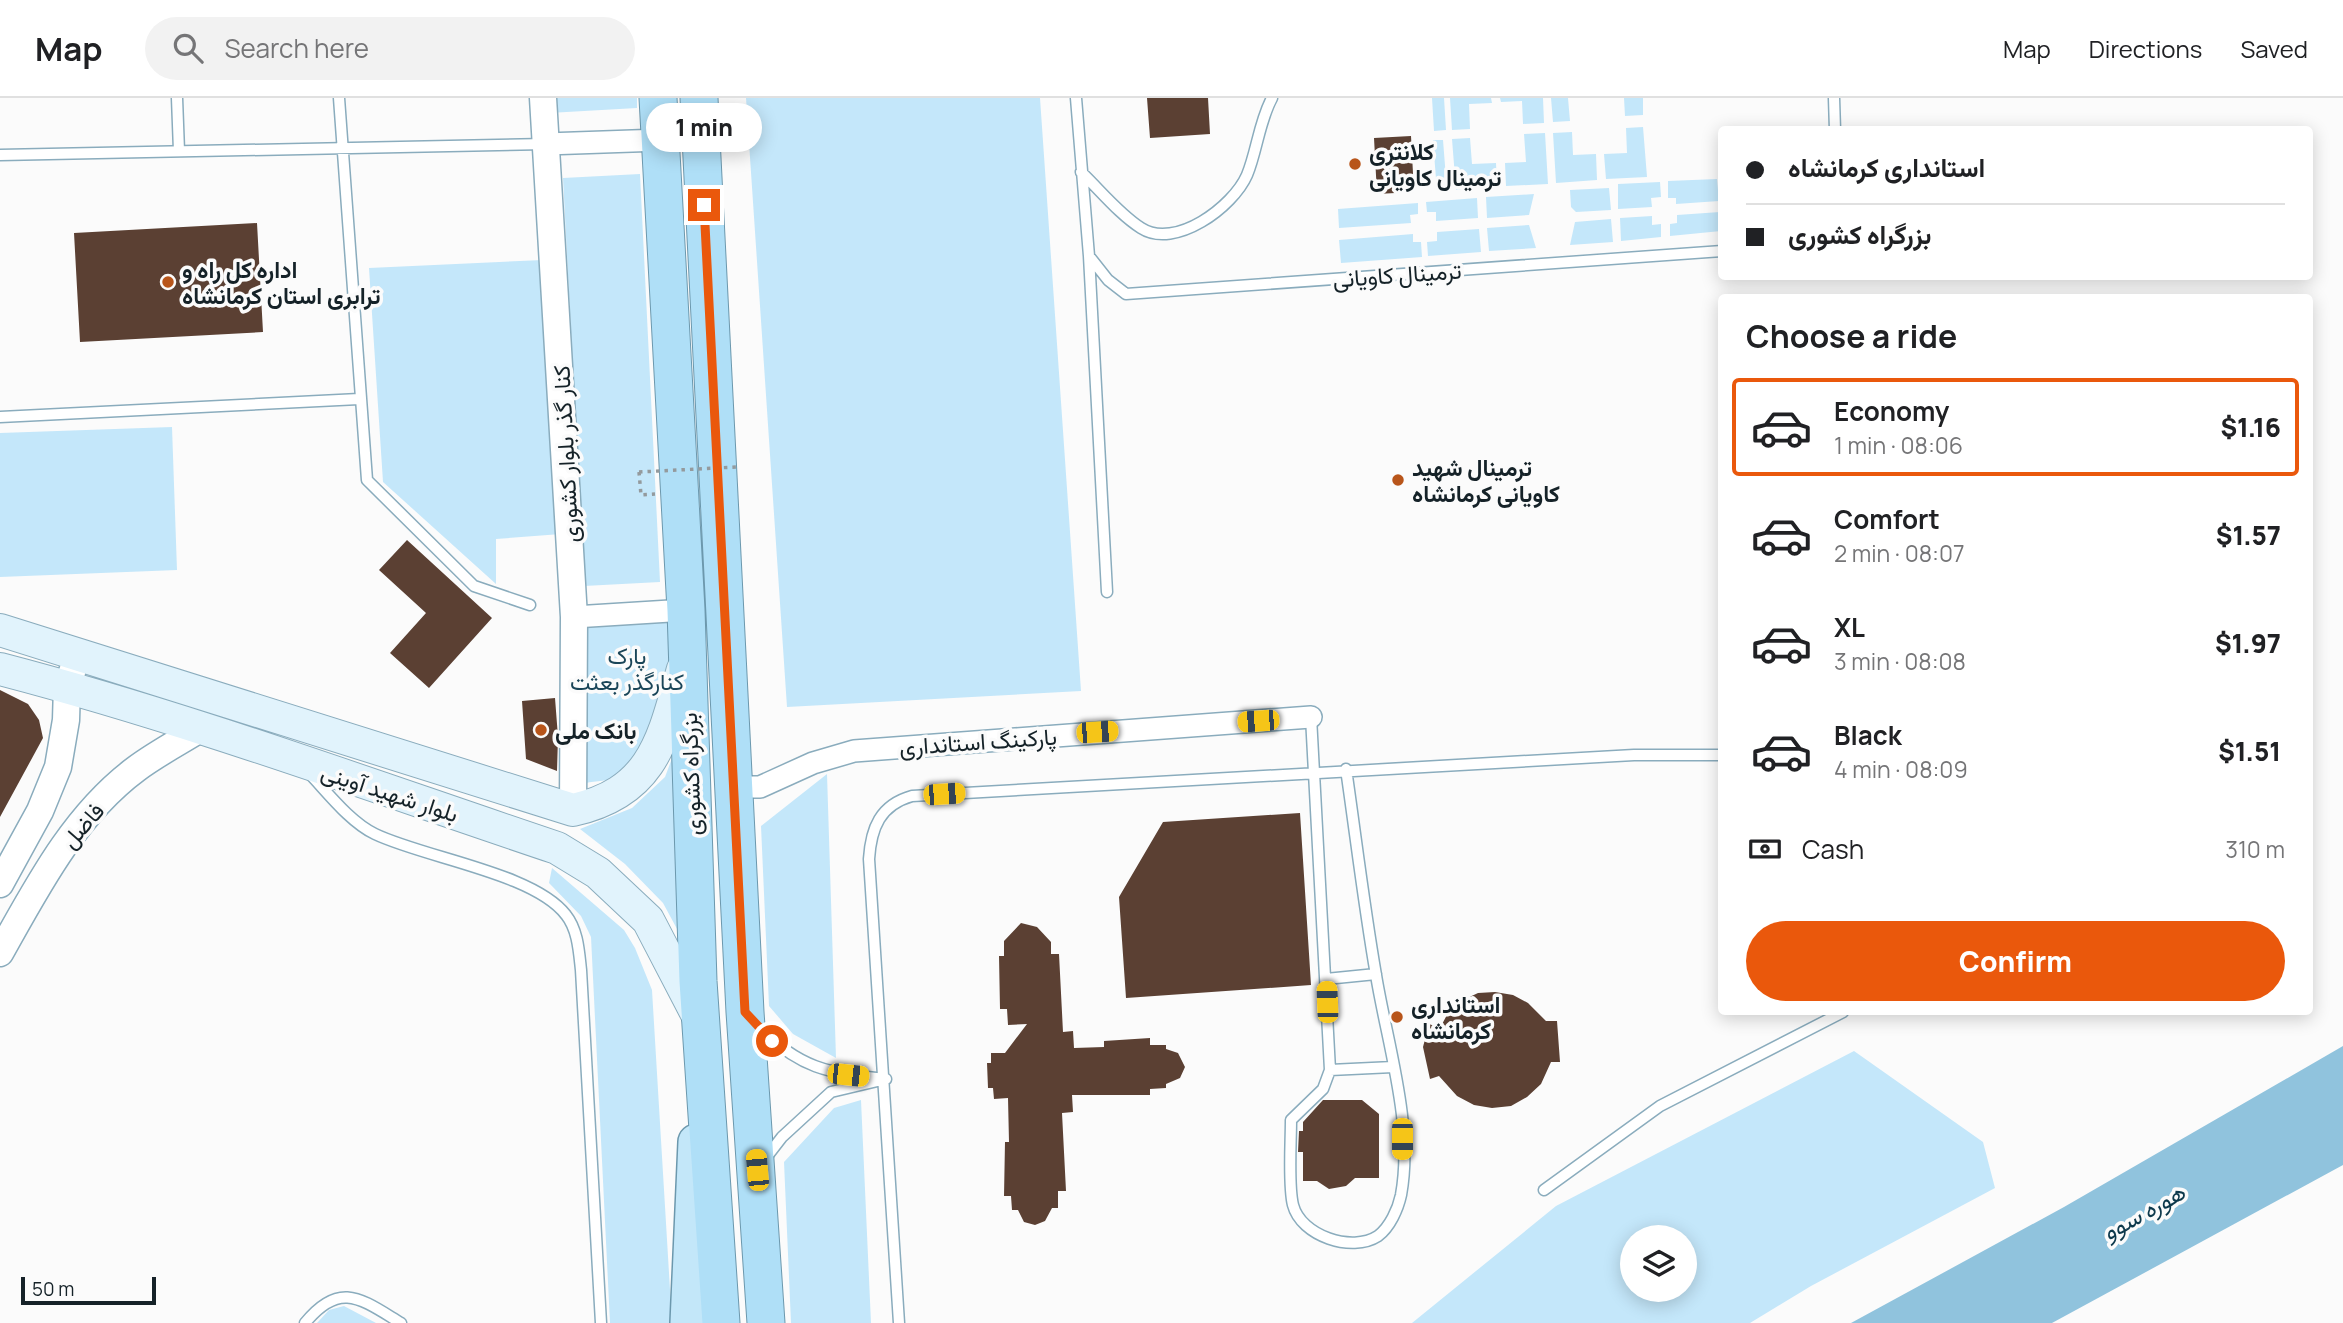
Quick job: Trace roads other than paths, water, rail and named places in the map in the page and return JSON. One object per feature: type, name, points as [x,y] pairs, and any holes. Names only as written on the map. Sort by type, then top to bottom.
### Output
[{"type":"highway","name":"بزرگراه کشوری","points":[[658,98],[686,610],[701,1023],[722,1323]]},
{"type":"highway","name":"بزرگراه کشوری","points":[[699,98],[736,787],[745,1012],[766,1323]]},
{"type":"main road","name":"بلوار شهید آوینی","points":[[0,630],[573,810]]},
{"type":"main road","points":[[557,848],[573,810],[613,797],[649,762],[662,743],[686,657]]},
{"type":"main road","name":"بلوار شهید آوینی","points":[[0,669],[200,729],[557,848],[598,873],[648,920],[701,1023]]},
{"type":"main road","points":[[688,1323],[701,1023]]},
{"type":"main road","points":[[706,1323],[708,1107]]},
{"type":"street","name":"کنار گذر بلوار کشوری","points":[[543,98],[574,617],[573,810]]},
{"type":"street","points":[[546,144],[661,139]]},
{"type":"street","points":[[574,617],[686,610]]},
{"type":"street","name":"فاضل","points":[[0,884],[40,811],[58,767],[66,720],[67,687],[78,654]]},
{"type":"street","name":"پارکینگ استانداری","points":[[736,787],[760,788],[813,763],[854,751],[1311,717]]},
{"type":"street","name":"فاضل","points":[[0,953],[50,862],[104,799],[135,769],[200,729]]},
{"type":"lane","points":[[177,98],[179,151]]},
{"type":"lane","points":[[339,98],[367,480],[474,586],[530,605]]},
{"type":"lane","points":[[1076,98],[1089,256],[1107,592]]},
{"type":"lane","points":[[1081,172],[1142,229],[1159,234],[1185,229],[1213,215],[1230,201],[1246,177],[1272,98]]},
{"type":"lane","points":[[1834,98],[1835,126]]},
{"type":"lane","points":[[0,155],[546,144]]},
{"type":"lane","name":"ترمینال کاویانی","points":[[1089,256],[1108,280],[1126,294],[1718,251]]},
{"type":"lane","points":[[0,417],[359,399]]},
{"type":"lane","points":[[1311,717],[1330,1070],[1324,1089],[1291,1120],[1293,1206],[1314,1230],[1348,1243],[1367,1241],[1380,1235],[1398,1208],[1401,1192],[1402,1112],[1376,974],[1346,769]]},
{"type":"lane","points":[[900,1323],[886,1079],[869,859],[874,826],[890,806],[900,800],[922,796],[1346,769],[1665,754],[1718,755]]},
{"type":"lane","points":[[298,761],[328,794],[374,834],[530,888],[556,904],[566,915],[579,947],[581,970],[601,1323]]},
{"type":"lane","points":[[1326,979],[1376,974]]},
{"type":"lane","points":[[745,1012],[772,1041],[817,1068],[829,1073],[886,1079]]},
{"type":"lane","points":[[1544,1190],[1660,1106],[1837,1015]]},
{"type":"lane","points":[[1330,1070],[1393,1067]]},
{"type":"lane","points":[[757,1170],[782,1137],[831,1092],[886,1079]]},
{"type":"lane","points":[[305,1323],[324,1302],[341,1297],[361,1299],[401,1323]]},
{"type":"water","name":"هوره سوو","points":[[2343,1046],[2343,1165],[2052,1323],[1851,1323],[2064,1207]]},
{"type":"place","name":"کلانتری ترمینال کاویانی","points":[[1355,164]]},
{"type":"place","name":"اداره کل راه و ترابری استان کرمانشاه","points":[[168,282]]},
{"type":"place","name":"ترمینال شهید کاویانی کرمانشاه","points":[[1398,480]]},
{"type":"place","name":"بانک ملی","points":[[541,730]]},
{"type":"place","name":"استانداری کرمانشاه","points":[[1397,1017]]},
{"type":"park label","name":"پارک کنارگذر بعثت","points":[[627,668]]}]
